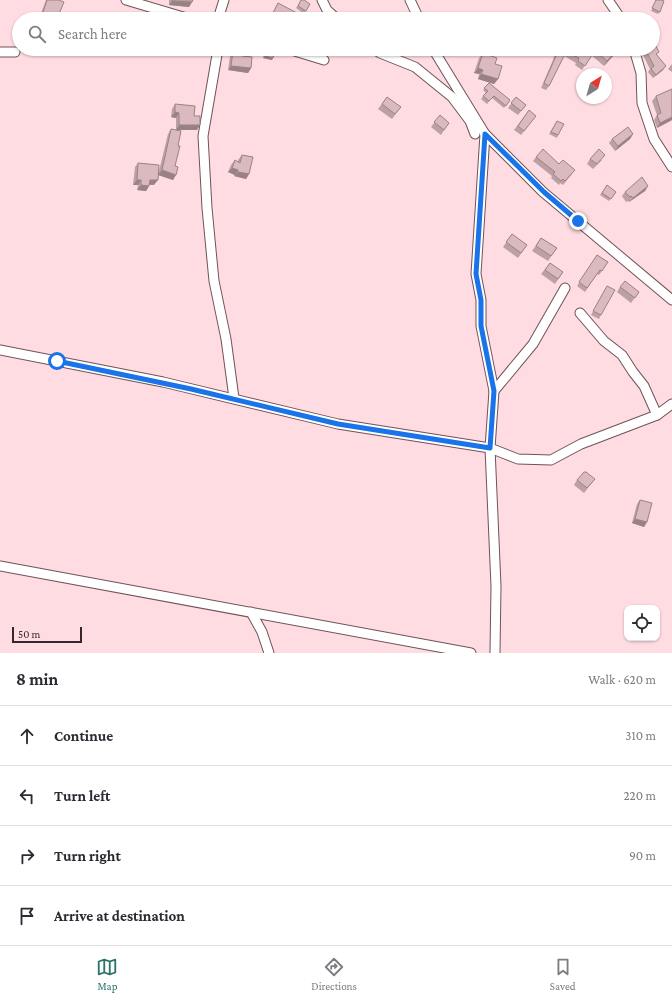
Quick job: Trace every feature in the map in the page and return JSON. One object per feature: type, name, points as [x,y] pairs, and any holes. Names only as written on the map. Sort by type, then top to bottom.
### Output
[{"type":"street","points":[[126,0],[166,12]]},
{"type":"street","points":[[220,12],[224,0]]},
{"type":"street","points":[[322,0],[329,12]]},
{"type":"street","points":[[410,0],[416,12]]},
{"type":"street","points":[[608,0],[616,12]]},
{"type":"street","points":[[0,52],[12,52]]},
{"type":"street","points":[[217,56],[203,136],[214,281],[226,339],[234,398]]},
{"type":"street","points":[[311,56],[324,60]]},
{"type":"street","points":[[388,56],[415,67],[452,97],[480,134],[544,192],[672,300]]},
{"type":"street","points":[[437,56],[480,134],[476,274],[481,300],[481,326],[494,391],[490,448],[496,586],[495,653]]},
{"type":"street","points":[[636,56],[641,72],[642,103],[654,139],[672,167]]},
{"type":"street","points":[[494,391],[533,344],[565,288]]},
{"type":"street","points":[[580,313],[604,341],[622,355],[644,386],[657,415]]},
{"type":"street","points":[[0,350],[163,382],[338,424],[490,448],[518,459],[551,460],[581,444],[657,415],[672,404]]},
{"type":"street","points":[[0,566],[472,653]]},
{"type":"street","points":[[251,612],[262,632],[269,653]]},
{"type":"building","points":[[47,0],[59,0],[64,2],[60,12],[43,12]]},
{"type":"building","points":[[172,0],[193,0],[192,2]]},
{"type":"building","points":[[301,0],[304,0],[310,4],[306,11],[298,6]]},
{"type":"building","points":[[656,0],[664,1],[660,12],[652,8]]},
{"type":"building","points":[[278,3],[295,12],[274,12]]},
{"type":"building","points":[[232,56],[252,57],[251,68],[231,66]]},
{"type":"building","points":[[482,56],[491,56],[497,58],[495,64],[502,66],[498,79],[481,74],[483,70],[478,68]]},
{"type":"building","points":[[556,56],[564,56],[549,86],[544,83]]},
{"type":"building","points":[[575,56],[591,56],[585,66],[578,61],[579,58]]},
{"type":"building","points":[[601,56],[612,56],[607,61]]},
{"type":"building","points":[[649,56],[658,56],[666,66],[656,75],[651,69],[654,66]]},
{"type":"building","points":[[489,83],[510,100],[506,106],[494,96],[489,101],[483,96],[488,91],[484,88]]},
{"type":"building","points":[[672,89],[672,117],[660,123],[657,115],[661,113],[656,96]]},
{"type":"building","points":[[387,97],[401,107],[395,114],[382,104]]},
{"type":"building","points":[[516,97],[526,105],[521,111],[511,103]]},
{"type":"building","points":[[175,104],[195,106],[194,116],[200,116],[200,125],[179,125],[179,113],[175,112]]},
{"type":"building","points":[[529,110],[536,116],[524,131],[518,126]]},
{"type":"building","points":[[440,115],[449,123],[444,130],[434,122]]},
{"type":"building","points":[[557,121],[564,124],[558,135],[551,132]]},
{"type":"building","points":[[628,127],[633,134],[618,146],[612,139]]},
{"type":"building","points":[[171,129],[181,131],[178,146],[180,146],[175,166],[178,167],[176,175],[162,170]]},
{"type":"building","points":[[543,149],[559,164],[563,160],[575,170],[565,181],[563,179],[561,181],[553,174],[555,172],[536,157]]},
{"type":"building","points":[[599,149],[605,155],[597,164],[590,159]]},
{"type":"building","points":[[242,155],[253,157],[249,174],[238,172],[238,170],[232,168],[235,160],[240,163]]},
{"type":"building","points":[[138,163],[159,165],[158,180],[150,180],[149,186],[141,185],[141,180],[137,180]]},
{"type":"building","points":[[642,177],[648,186],[633,198],[631,196],[630,197],[625,192]]},
{"type":"building","points":[[607,185],[616,192],[611,199],[602,193]]},
{"type":"building","points":[[512,234],[527,245],[521,253],[506,242]]},
{"type":"building","points":[[541,238],[557,248],[551,256],[536,246]]},
{"type":"building","points":[[597,255],[608,262],[587,288],[579,282]]},
{"type":"building","points":[[550,263],[563,272],[558,279],[545,270]]},
{"type":"building","points":[[625,281],[639,292],[635,298],[620,287]]},
{"type":"building","points":[[607,286],[615,290],[601,315],[593,311]]},
{"type":"building","points":[[584,472],[595,479],[587,488],[577,480]]},
{"type":"building","points":[[640,500],[652,503],[647,522],[635,519]]},
{"type":"route","points":[[57,361],[163,382],[338,424],[490,448],[494,391],[481,326],[481,300],[476,274],[485,134],[544,192],[578,221]]}]
